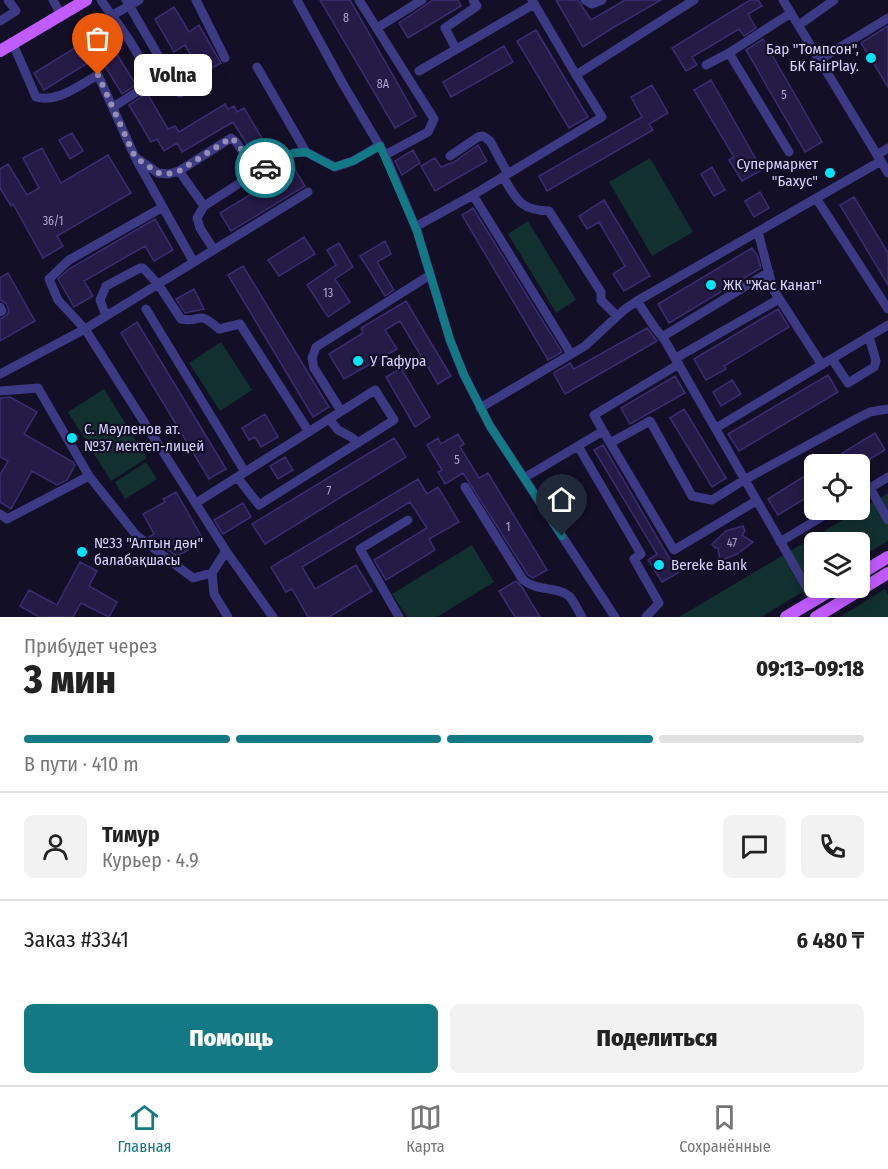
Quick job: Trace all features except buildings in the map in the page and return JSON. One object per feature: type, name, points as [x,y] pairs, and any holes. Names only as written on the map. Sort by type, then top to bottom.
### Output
[{"type":"main road","points":[[0,51],[86,0]]},
{"type":"main road","points":[[870,568],[888,557]]},
{"type":"main road","points":[[816,617],[888,573]]},
{"type":"main road","points":[[786,617],[818,598]]},
{"type":"street","points":[[0,21],[16,11],[8,0]]},
{"type":"street","points":[[101,0],[142,62],[148,85],[113,107]]},
{"type":"street","points":[[111,16],[128,3],[139,0]]},
{"type":"street","points":[[196,0],[225,58]]},
{"type":"street","points":[[297,0],[385,155],[415,226],[450,340],[480,408],[612,616]]},
{"type":"street","points":[[359,0],[434,118],[428,132],[385,155]]},
{"type":"street","points":[[377,28],[422,0]]},
{"type":"street","points":[[456,49],[445,28],[477,6],[473,0]]},
{"type":"street","points":[[585,0],[592,4],[602,0]]},
{"type":"street","points":[[576,75],[694,0]]},
{"type":"street","points":[[783,0],[888,173]]},
{"type":"street","points":[[799,25],[834,0]]},
{"type":"street","points":[[54,1],[61,15]]},
{"type":"street","points":[[415,226],[473,195],[602,117],[533,2],[419,71]]},
{"type":"street","points":[[128,3],[180,93]]},
{"type":"street","points":[[706,65],[791,13]]},
{"type":"street","points":[[819,60],[888,18]]},
{"type":"street","points":[[13,44],[36,97],[56,98],[98,75],[135,157],[193,261]]},
{"type":"street","points":[[729,52],[789,152]]},
{"type":"street","points":[[257,68],[306,152],[334,167],[353,161],[380,146]]},
{"type":"street","points":[[450,156],[478,137],[483,136],[490,141],[517,200],[525,208],[549,212],[601,292],[601,300],[617,316]]},
{"type":"street","points":[[135,157],[158,173],[168,174],[179,171],[231,138],[257,172]]},
{"type":"street","points":[[480,408],[585,346],[637,301],[816,198],[879,158],[888,148]]},
{"type":"street","points":[[214,250],[200,228],[197,218],[204,206],[257,172],[294,153],[306,152]]},
{"type":"street","points":[[179,171],[204,206]]},
{"type":"street","points":[[0,374],[85,329],[308,192]]},
{"type":"street","points":[[473,195],[571,354]]},
{"type":"street","points":[[816,198],[888,309]]},
{"type":"street","points":[[163,207],[69,260],[49,279],[58,300],[85,329],[226,551],[273,617]]},
{"type":"street","points":[[758,232],[774,290],[822,365]]},
{"type":"street","points":[[106,316],[100,300],[106,286],[140,268],[147,270],[181,319],[189,321],[200,316],[219,329],[240,324],[309,432]]},
{"type":"street","points":[[662,336],[769,272]]},
{"type":"street","points":[[341,411],[314,368],[312,358],[316,347],[430,275]]},
{"type":"street","points":[[756,501],[674,550],[594,415],[779,299]]},
{"type":"street","points":[[637,301],[677,361],[814,600]]},
{"type":"street","points":[[146,309],[241,474],[259,505],[394,420],[375,390],[241,474],[196,503]]},
{"type":"street","points":[[716,428],[888,325]]},
{"type":"street","points":[[832,359],[848,383],[874,368],[876,362],[869,336]]},
{"type":"street","points":[[0,392],[8,389],[38,388],[89,476],[136,535],[193,578],[212,573]]},
{"type":"street","points":[[610,443],[650,421],[692,496],[712,500],[858,418],[870,412],[888,409]]},
{"type":"street","points":[[329,419],[338,430],[358,443]]},
{"type":"street","points":[[524,478],[603,431]]},
{"type":"street","points":[[578,446],[642,554],[633,559],[659,603],[646,617]]},
{"type":"street","points":[[0,514],[8,519],[89,476]]},
{"type":"street","points":[[888,477],[870,488],[888,520]]},
{"type":"street","points":[[465,487],[523,580],[532,587],[559,591],[570,597],[582,617]]},
{"type":"street","points":[[399,617],[360,549],[408,520]]},
{"type":"street","points":[[780,542],[816,520]]},
{"type":"street","points":[[226,551],[212,573],[213,594],[228,617]]},
{"type":"green space","points":[[650,158],[693,232],[652,256],[609,182]]},
{"type":"green space","points":[[528,221],[576,300],[556,313],[508,234]]},
{"type":"green space","points":[[221,342],[252,390],[220,411],[189,363]]},
{"type":"green space","points":[[104,389],[147,458],[111,481],[68,412]]},
{"type":"green space","points":[[146,462],[157,479],[125,499],[115,482]]},
{"type":"green space","points":[[888,493],[888,541],[870,552],[870,532],[822,532],[842,520],[870,520],[870,504]]},
{"type":"green space","points":[[804,543],[804,591],[761,617],[679,617]]},
{"type":"green space","points":[[472,545],[494,582],[437,617],[407,617],[392,594]]},
{"type":"green space","points":[[885,589],[888,594],[888,617],[840,617]]},
{"type":"way so far","points":[[98,75],[135,157],[158,173],[168,174],[179,171],[231,138],[257,172],[265,168]]},
{"type":"place","name":"Бар \"Томпсон\", БК FairPlay.","points":[[871,58]]},
{"type":"place","name":"Volna","points":[[98,75]]},
{"type":"place","name":"Супермаркет \"Бахус\"","points":[[830,173]]},
{"type":"place","name":"ЖК \"Жас Канат\"","points":[[711,285]]},
{"type":"place","name":"У Гафура","points":[[358,361]]},
{"type":"place","name":"С. Мәуленов ат. №37 мектеп-лицей","points":[[72,438]]},
{"type":"place","name":"№33 \"Алтын дән\" балабақшасы","points":[[82,552]]},
{"type":"place","name":"Bereke Bank","points":[[659,565]]},
{"type":"route","points":[[265,168],[294,153],[306,152],[334,167],[353,161],[380,146],[417,231],[450,340],[464,375],[490,426],[562,536]]}]
